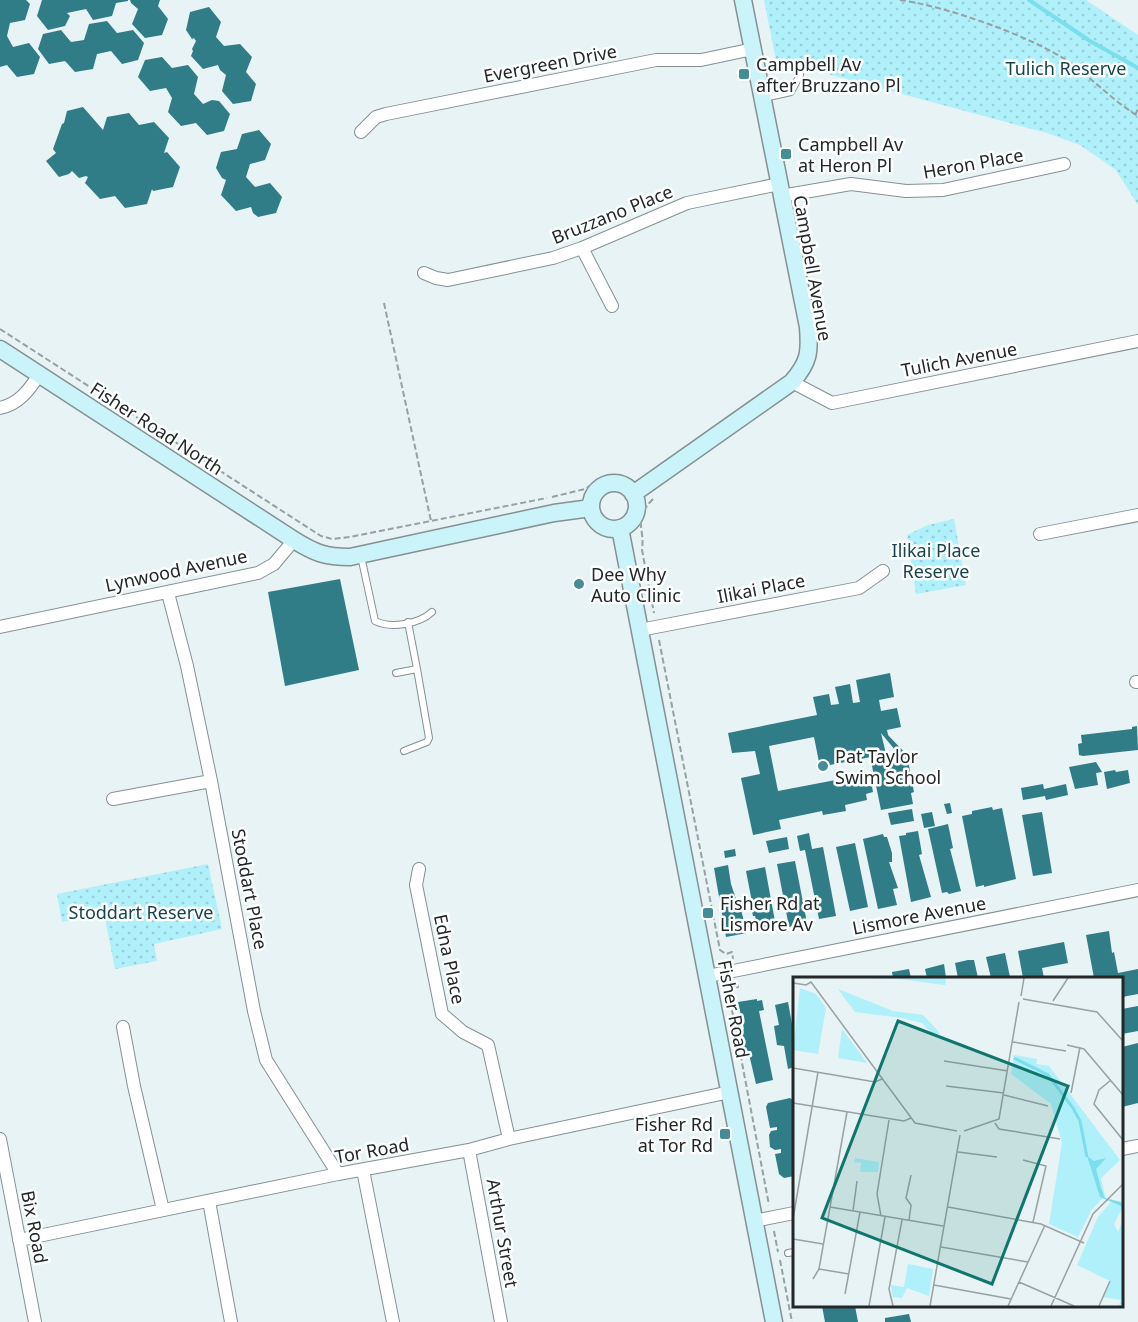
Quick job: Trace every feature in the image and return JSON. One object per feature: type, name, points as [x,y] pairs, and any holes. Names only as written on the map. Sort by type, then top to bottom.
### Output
[{"type":"main road","name":"Campbell Avenue","points":[[633,494],[792,382],[808,358],[809,339],[743,0]]},
{"type":"main road","name":"Fisher Road North","points":[[0,349],[294,540]]},
{"type":"main road","points":[[607,484],[622,485],[633,494],[637,506],[630,522],[620,528],[612,529],[598,522],[591,508],[595,494],[607,484]]},
{"type":"main road","points":[[294,540],[330,557],[350,557],[554,513],[591,508]]},
{"type":"main road","name":"Fisher Road","points":[[620,528],[649,628],[708,976],[774,1322]]},
{"type":"street","name":"Evergreen Drive","points":[[361,132],[376,117],[386,114],[656,60],[700,60],[753,49]]},
{"type":"street","name":"Heron Place","points":[[780,190],[851,184],[906,191],[943,190],[1065,164]]},
{"type":"street","name":"Bruzzano Place","points":[[424,273],[448,280],[553,258],[687,203],[780,190]]},
{"type":"street","points":[[582,248],[612,306]]},
{"type":"street","name":"Tulich Avenue","points":[[792,382],[832,403],[1138,341]]},
{"type":"street","points":[[0,408],[16,402],[39,375]]},
{"type":"street","points":[[1040,534],[1138,515]]},
{"type":"street","name":"Lynwood Avenue","points":[[0,627],[258,573],[274,564],[294,540]]},
{"type":"street","name":"Ilikai Place","points":[[649,628],[859,588],[883,571]]},
{"type":"street","name":"Stoddart Place","points":[[168,593],[187,666],[254,1011],[266,1060],[338,1174]]},
{"type":"street","points":[[112,799],[211,781]]},
{"type":"street","name":"Edna Place","points":[[419,869],[416,885],[442,1014],[463,1032],[488,1044],[509,1139]]},
{"type":"street","name":"Lismore Avenue","points":[[708,976],[1138,890]]},
{"type":"street","points":[[123,1027],[134,1086],[163,1210]]},
{"type":"street","name":"Tor Road","points":[[19,1240],[338,1174],[469,1150],[509,1139],[730,1092]]},
{"type":"street","name":"Bix Road","points":[[0,1139],[35,1322]]},
{"type":"street","points":[[1123,1149],[1138,1146]]},
{"type":"street","name":"Arthur Street","points":[[469,1150],[501,1322]]},
{"type":"street","points":[[363,1170],[393,1322]]},
{"type":"street","points":[[209,1201],[231,1322]]},
{"type":"street","points":[[754,1221],[793,1213]]},
{"type":"lane","points":[[762,98],[791,92],[800,75]]},
{"type":"lane","points":[[361,555],[375,621],[380,624],[408,622],[426,618],[432,612]]},
{"type":"lane","points":[[405,752],[427,742],[429,738],[408,622]]},
{"type":"lane","points":[[396,673],[417,669]]},
{"type":"path","points":[[900,0],[968,17],[1030,41],[1067,61],[1120,106],[1137,116],[1138,109]]},
{"type":"path","points":[[384,303],[431,521]]},
{"type":"path","points":[[0,329],[321,536],[332,539],[574,492],[585,489],[600,479],[629,478],[634,474]]},
{"type":"path","points":[[654,499],[641,516],[640,524],[649,628],[720,951],[726,954],[732,952]]},
{"type":"path","points":[[738,987],[728,988],[792,1322]]},
{"type":"green space","name":"Tulich Reserve","points":[[764,0],[1086,0],[1138,35],[1138,205],[1116,170],[1080,145],[1047,133],[776,60]]},
{"type":"green space","name":"Ilikai Place Reserve","points":[[954,519],[966,585],[916,594],[907,535],[928,525]]},
{"type":"green space","name":"Stoddart Reserve","points":[[208,864],[222,929],[154,944],[157,961],[115,969],[104,913],[62,922],[57,894]]},
{"type":"building","points":[[0,0],[26,0],[30,4],[25,20],[10,23],[7,36],[13,47],[29,43],[40,57],[34,74],[17,77],[7,65],[0,67]]},
{"type":"building","points":[[42,0],[128,1],[116,3],[112,16],[93,20],[86,9],[67,13],[70,16],[65,26],[48,30],[37,16]]},
{"type":"building","points":[[130,0],[160,0],[158,6],[168,19],[162,35],[145,38],[132,24],[138,9]]},
{"type":"building","points":[[209,7],[221,22],[216,37],[224,46],[240,44],[252,57],[246,72],[256,84],[251,101],[233,104],[222,91],[226,75],[218,65],[203,69],[191,56],[196,41],[186,30],[190,12]]},
{"type":"building","points":[[107,21],[117,33],[133,30],[144,43],[138,60],[122,64],[111,51],[97,54],[93,69],[75,72],[65,61],[49,64],[38,49],[43,34],[61,30],[71,42],[84,40],[89,24]]},
{"type":"building","points":[[162,57],[172,68],[188,65],[198,77],[194,94],[203,104],[212,100],[219,101],[230,114],[224,131],[207,135],[196,123],[181,126],[168,112],[172,98],[166,88],[150,91],[138,77],[145,60]]},
{"type":"building","points":[[83,107],[103,130],[107,117],[129,113],[139,125],[154,122],[169,138],[164,153],[167,152],[180,167],[173,187],[153,191],[152,189],[147,204],[125,208],[115,196],[100,199],[85,183],[88,177],[86,176],[79,178],[72,171],[59,177],[46,161],[56,153],[53,149],[67,111]]},
{"type":"building","points":[[259,130],[271,144],[265,160],[250,164],[246,177],[255,187],[270,183],[282,197],[276,213],[258,217],[253,213],[251,207],[236,211],[221,195],[226,180],[216,168],[221,152],[237,149],[242,134]]},
{"type":"building","points":[[340,579],[359,670],[285,686],[268,592]]},
{"type":"building","points":[[890,673],[894,697],[879,700],[881,711],[897,708],[901,727],[887,730],[888,735],[907,755],[914,792],[911,793],[913,804],[881,810],[871,761],[900,756],[881,733],[886,754],[820,767],[814,737],[769,746],[778,791],[862,775],[864,783],[871,781],[873,792],[866,794],[867,800],[845,805],[846,811],[823,815],[822,811],[779,820],[781,829],[753,835],[741,778],[760,774],[755,751],[732,753],[728,733],[817,715],[813,697],[829,694],[831,705],[839,704],[835,687],[850,684],[853,703],[860,702],[856,680]]},
{"type":"building","points":[[1137,726],[1138,750],[1079,755],[1078,744],[1082,743],[1081,735],[1132,729]]},
{"type":"building","points":[[1096,762],[1102,772],[1096,773],[1098,785],[1075,789],[1069,767]]},
{"type":"building","points":[[1115,770],[1116,772],[1128,770],[1130,783],[1107,789],[1104,772]]},
{"type":"building","points":[[1043,784],[1044,789],[1066,784],[1068,795],[1046,800],[1045,796],[1023,800],[1021,788]]},
{"type":"building","points":[[950,803],[952,813],[947,814],[944,804]]},
{"type":"building","points":[[992,807],[993,810],[1002,808],[1016,879],[976,887],[962,816],[972,814],[972,811]]},
{"type":"building","points":[[912,809],[914,821],[891,825],[888,813]]},
{"type":"building","points":[[932,812],[935,826],[924,828],[921,814]]},
{"type":"building","points":[[1042,812],[1052,873],[1033,876],[1022,815]]},
{"type":"building","points":[[948,824],[953,848],[950,849],[961,891],[949,894],[942,893],[928,829]]},
{"type":"building","points":[[918,831],[922,854],[919,855],[931,897],[911,902],[899,836]]},
{"type":"building","points":[[809,833],[812,849],[823,847],[836,916],[819,919],[805,850],[800,851],[797,836]]},
{"type":"building","points":[[883,834],[887,837],[892,853],[892,862],[889,862],[898,888],[893,889],[897,905],[878,909],[863,839]]},
{"type":"building","points":[[787,837],[789,849],[769,853],[766,841]]},
{"type":"building","points":[[855,843],[868,907],[850,911],[836,847]]},
{"type":"building","points":[[735,849],[736,856],[725,858],[724,851]]},
{"type":"building","points":[[795,861],[807,923],[789,927],[777,864]]},
{"type":"building","points":[[728,865],[731,884],[737,902],[739,902],[747,933],[726,937],[714,868]]},
{"type":"building","points":[[765,867],[776,927],[759,931],[750,903],[752,902],[746,871]]},
{"type":"building","points":[[1109,931],[1118,973],[1138,969],[1138,994],[1123,997],[1123,977],[1094,977],[1086,935]]},
{"type":"building","points":[[1064,942],[1068,963],[1042,968],[1044,977],[1023,977],[1018,951]]},
{"type":"building","points":[[1005,953],[1010,977],[991,977],[986,957]]},
{"type":"building","points":[[974,960],[978,977],[958,977],[955,963]]},
{"type":"building","points":[[944,964],[946,977],[927,977],[925,969]]},
{"type":"building","points":[[909,969],[911,977],[893,977],[892,972]]},
{"type":"building","points":[[757,999],[757,1001],[762,1000],[764,1010],[759,1011],[773,1080],[756,1084],[749,1054],[746,1055],[742,1039],[744,1029],[738,1002]]},
{"type":"building","points":[[788,1002],[793,1030],[793,1067],[788,1069],[784,1046],[777,1045],[774,1026],[779,1025],[775,1005]]},
{"type":"building","points":[[1138,1006],[1138,1031],[1123,1034],[1123,1009]]},
{"type":"building","points":[[1138,1043],[1138,1103],[1123,1107],[1123,1047]]},
{"type":"building","points":[[790,1098],[793,1100],[793,1176],[784,1178],[779,1174],[775,1154],[781,1153],[781,1149],[775,1150],[770,1147],[769,1135],[771,1131],[777,1130],[777,1127],[770,1128],[766,1107],[768,1103]]},
{"type":"building","points":[[822,1307],[855,1307],[858,1322],[825,1322]]},
{"type":"building","points":[[909,1314],[911,1322],[885,1322],[885,1318]]},
{"type":"waterway","points":[[1029,0],[1090,41],[1138,68]]},
{"type":"place","name":"Campbell Av after Bruzzano Pl","points":[[744,74]]},
{"type":"place","name":"Campbell Av at Heron Pl","points":[[786,154]]},
{"type":"place","name":"Dee Why Auto Clinic","points":[[579,584]]},
{"type":"place","name":"Pat Taylor Swim School","points":[[823,766]]},
{"type":"place","name":"Fisher Rd at Lismore Av","points":[[708,913]]},
{"type":"place","name":"Fisher Rd at Tor Rd","points":[[725,1134]]}]
